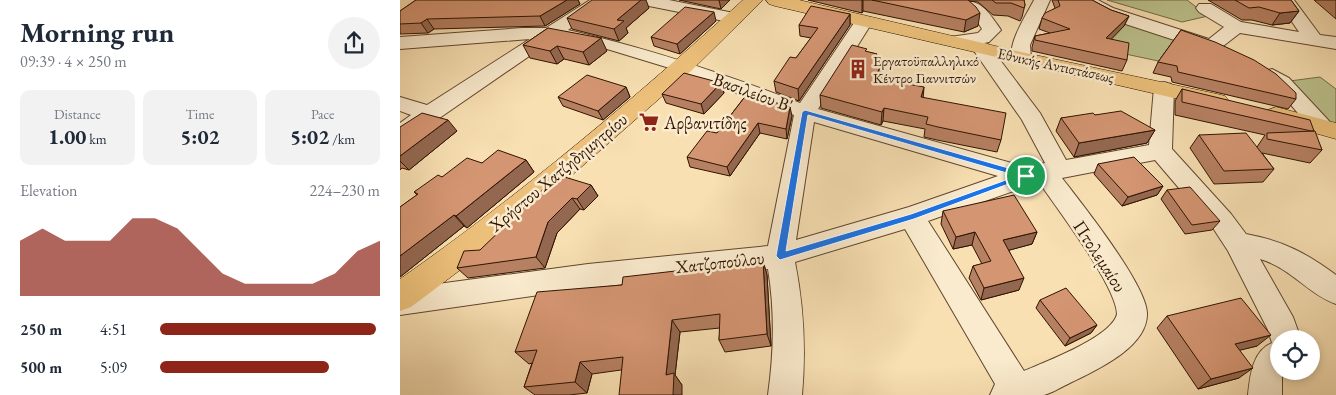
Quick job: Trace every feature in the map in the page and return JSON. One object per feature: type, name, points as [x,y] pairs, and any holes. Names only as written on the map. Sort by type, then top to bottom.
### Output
[{"type":"main road","name":"Χρήστου Χατζηδημητρίου","points":[[400,297],[474,243],[683,66],[754,0]]},
{"type":"main road","name":"Εθνικής Αντιστάσεως","points":[[775,0],[1021,58],[1164,88],[1328,128]]},
{"type":"street","points":[[400,133],[602,0]]},
{"type":"street","points":[[644,0],[734,18]]},
{"type":"street","points":[[954,42],[983,38],[992,30],[981,14],[962,0]]},
{"type":"street","points":[[1021,58],[1022,45],[1042,0]]},
{"type":"street","points":[[1088,0],[1106,12],[1232,53]]},
{"type":"street","points":[[1286,0],[1314,39]]},
{"type":"street","points":[[1205,8],[1236,27],[1336,43]]},
{"type":"street","points":[[785,395],[790,351],[787,294],[780,256],[805,112],[864,21]]},
{"type":"street","points":[[1212,46],[1236,27]]},
{"type":"street","points":[[400,43],[555,32]]},
{"type":"street","name":"Βασιλείου Β'","points":[[555,32],[612,45],[683,66],[805,112],[1043,172]]},
{"type":"street","name":"Πτολεμαίου","points":[[981,48],[1032,118],[1043,172],[1121,284],[1132,311],[1130,323],[1121,335],[1094,353],[1012,392]]},
{"type":"street","points":[[1255,65],[1282,82],[1328,128]]},
{"type":"street","points":[[1164,88],[1160,151],[1222,221],[1238,244],[1283,330]]},
{"type":"street","points":[[400,104],[430,114]]},
{"type":"street","points":[[1043,172],[1160,151]]},
{"type":"street","name":"Χατζοπούλου","points":[[400,302],[588,276],[780,256],[878,225],[912,217],[1043,172]]},
{"type":"street","points":[[912,217],[1012,392]]},
{"type":"street","points":[[1238,244],[1266,249],[1297,262],[1336,291]]},
{"type":"street","points":[[1265,395],[1266,372],[1270,367]]},
{"type":"green space","points":[[1107,0],[1187,0],[1208,16],[1182,22]]},
{"type":"green space","points":[[1129,21],[1177,39],[1215,73],[1097,48],[1110,33]]},
{"type":"green space","points":[[1320,77],[1336,89],[1336,131],[1282,82]]},
{"type":"building","points":[[416,0],[567,0],[540,16],[427,19],[421,23],[400,24],[400,11]]},
{"type":"building","points":[[592,0],[641,0],[617,20],[624,21],[614,29],[567,18]]},
{"type":"building","points":[[872,0],[968,0],[980,13],[966,20]]},
{"type":"building","points":[[992,0],[1024,0],[1025,5],[1024,8],[1011,3],[996,3]]},
{"type":"building","points":[[1058,0],[1092,0],[1111,10],[1129,16],[1106,38],[1129,43],[1127,60],[1035,40],[1035,36],[1070,29],[1042,18],[1045,13],[1060,6]]},
{"type":"building","points":[[1235,0],[1291,0],[1299,11],[1280,13],[1259,7],[1249,8]]},
{"type":"building","points":[[811,6],[850,14],[798,89],[774,81],[790,57],[796,58],[818,28],[799,25]]},
{"type":"building","points":[[685,7],[714,12],[677,44],[651,37]]},
{"type":"building","points":[[548,28],[601,38],[583,52],[557,46],[550,51],[523,45]]},
{"type":"building","points":[[1181,30],[1215,42],[1254,60],[1276,74],[1296,93],[1296,99],[1178,72],[1177,66],[1158,62]]},
{"type":"building","points":[[852,45],[877,54],[873,58],[884,61],[874,78],[924,87],[921,97],[1006,113],[1001,140],[926,124],[928,117],[884,108],[882,112],[820,95]]},
{"type":"building","points":[[684,73],[721,83],[701,104],[662,94]]},
{"type":"building","points":[[587,75],[626,87],[598,111],[558,97]]},
{"type":"building","points":[[1182,89],[1310,120],[1314,131],[1182,102]]},
{"type":"building","points":[[747,94],[790,107],[786,129],[758,123],[727,167],[687,157],[707,131],[717,133]]},
{"type":"building","points":[[1121,111],[1155,130],[1079,143],[1061,118],[1093,113],[1095,115]]},
{"type":"building","points":[[422,113],[448,120],[400,156],[400,127]]},
{"type":"building","points":[[1315,131],[1322,150],[1267,139],[1267,133]]},
{"type":"building","points":[[1246,133],[1274,169],[1224,171],[1199,135]]},
{"type":"building","points":[[498,150],[526,160],[456,216],[454,215],[400,256],[400,207],[418,194],[414,192],[438,175],[442,177],[467,158],[482,163]]},
{"type":"building","points":[[1134,157],[1163,186],[1128,197],[1098,164]]},
{"type":"building","points":[[558,175],[591,185],[577,199],[572,198],[548,222],[536,257],[457,268],[464,251],[480,250]]},
{"type":"building","points":[[1190,187],[1220,221],[1192,225],[1167,190]]},
{"type":"building","points":[[1014,195],[1037,232],[1003,240],[1024,278],[984,288],[973,266],[991,261],[975,232],[956,237],[943,211]]},
{"type":"building","points":[[763,261],[767,334],[719,340],[720,314],[672,320],[666,375],[674,373],[673,395],[619,395],[623,357],[580,362],[575,382],[524,387],[537,350],[515,352],[537,292],[622,285],[623,277]]},
{"type":"building","points":[[1066,288],[1097,325],[1070,338],[1040,300]]},
{"type":"building","points":[[1241,298],[1270,335],[1235,344],[1253,368],[1211,379],[1167,316]]},
{"type":"place","name":"Εργατοϋπαλληλικό Κέντρο Γιαννιτσών","points":[[858,69]]},
{"type":"place","name":"Αρβανιτίδης","points":[[649,122]]},
{"type":"route","points":[[805,112],[1026,176],[912,217],[878,225],[780,256],[805,112]]}]
